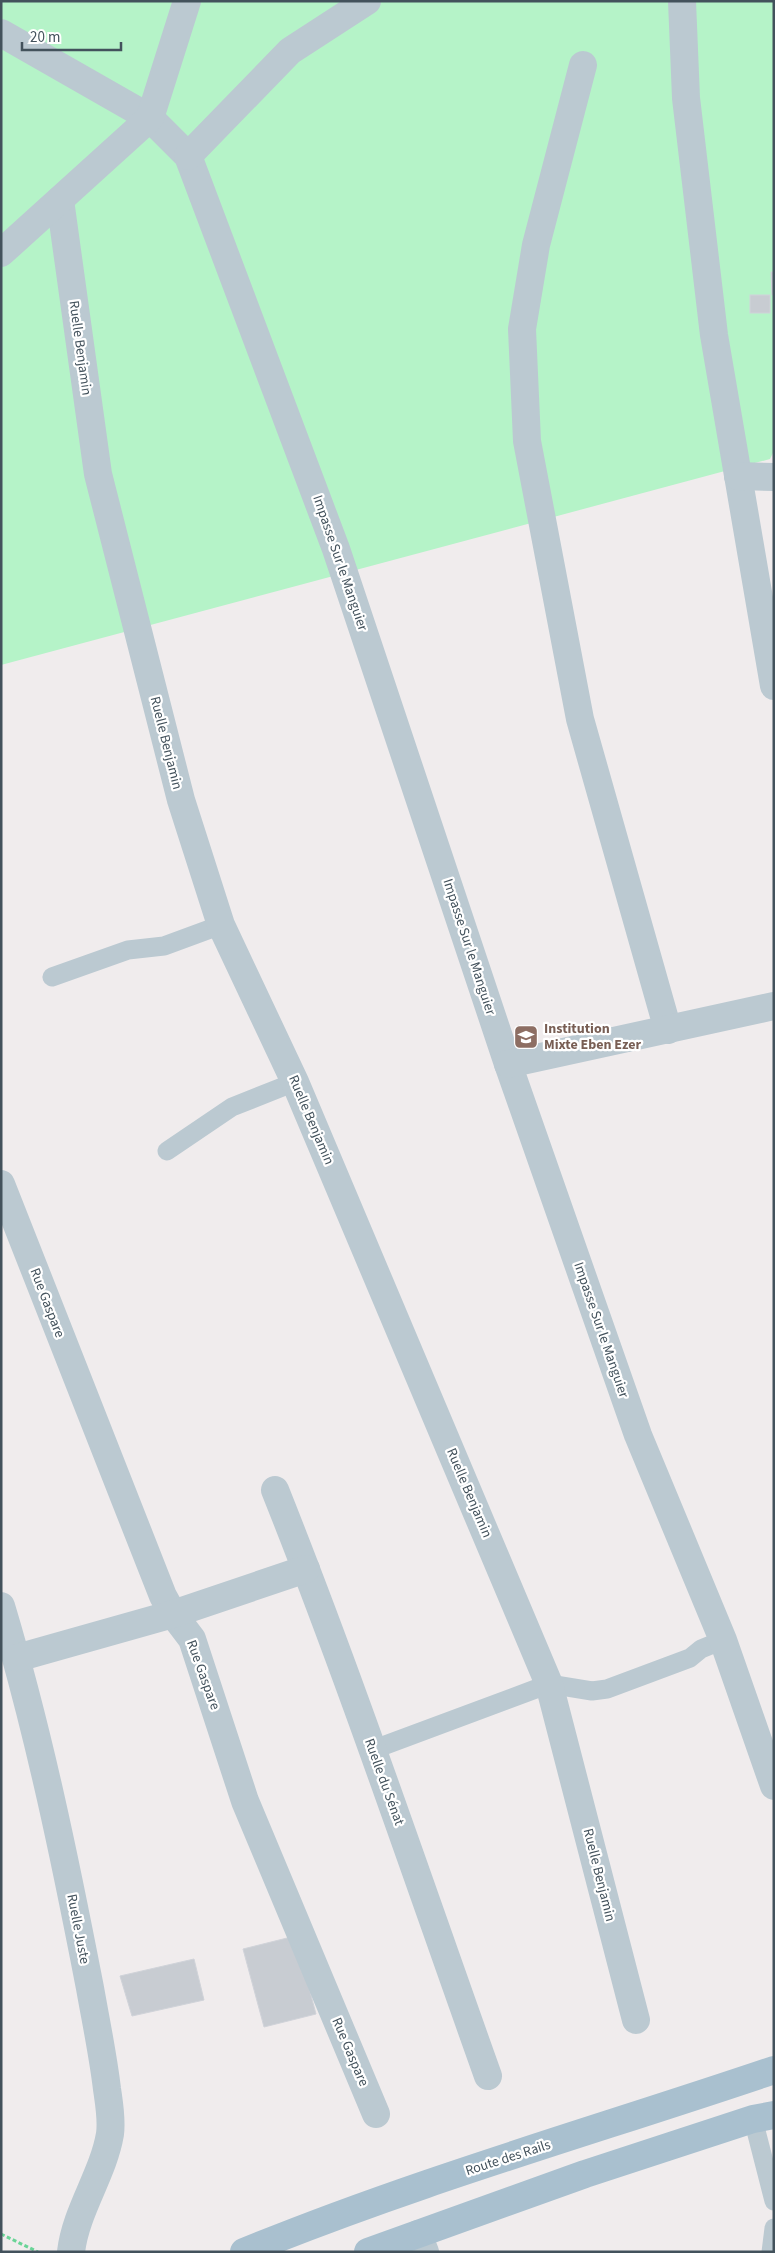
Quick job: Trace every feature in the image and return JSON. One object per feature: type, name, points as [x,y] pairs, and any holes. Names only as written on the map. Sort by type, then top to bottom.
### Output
[{"type":"main road","name":"Route des Rails","points":[[244,2252],[311,2224],[430,2183],[774,2070]]},
{"type":"main road","points":[[368,2252],[422,2243],[585,2174],[763,2117]]},
{"type":"street","points":[[1,253],[150,118],[187,1]]},
{"type":"street","points":[[188,156],[290,51],[367,1]]},
{"type":"street","points":[[682,1],[686,98],[714,335],[774,686]]},
{"type":"street","name":"Impasse Sur le Manguier","points":[[1,33],[150,118],[188,156],[336,549],[508,1064],[638,1435],[723,1640],[774,1786]]},
{"type":"street","points":[[583,66],[536,245],[522,329],[528,441],[580,719],[668,1030]]},
{"type":"street","name":"Ruelle Benjamin","points":[[60,200],[98,474],[180,800],[221,925],[295,1082],[549,1684],[636,2020]]},
{"type":"street","points":[[738,476],[774,477]]},
{"type":"street","points":[[508,1064],[774,1006]]},
{"type":"street","name":"Rue Gaspare","points":[[1,1184],[163,1596],[173,1614],[192,1638],[246,1801],[376,2114]]},
{"type":"street","name":"Ruelle du Sénat","points":[[274,1490],[306,1569],[488,2076]]},
{"type":"street","points":[[17,1658],[173,1614],[306,1569]]},
{"type":"street","name":"Ruelle Juste","points":[[1,1606],[17,1658],[55,1809],[103,2054],[109,2107],[110,2133],[102,2162],[79,2217],[71,2252]]},
{"type":"lane","points":[[52,977],[128,950],[164,946],[221,925]]},
{"type":"lane","points":[[166,1151],[232,1107],[295,1082]]},
{"type":"lane","points":[[372,1750],[549,1684],[592,1691],[608,1689],[690,1658],[701,1649],[723,1640]]},
{"type":"lane","points":[[763,2117],[774,2202]]},
{"type":"lane","points":[[771,2252],[774,2228]]},
{"type":"path","points":[[1,2234],[38,2252]]},
{"type":"green space","points":[[1,1],[774,1],[774,451],[770,459],[1,665]]},
{"type":"building","points":[[771,272],[774,272],[774,295],[772,295]]},
{"type":"building","points":[[750,295],[770,295],[770,313],[750,313]]},
{"type":"building","points":[[295,1936],[316,2014],[264,2027],[243,1949]]},
{"type":"building","points":[[194,1959],[204,2000],[132,2016],[120,1976]]},
{"type":"place","name":"Institution Mixte Eben Ezer","points":[[526,1037]]}]
